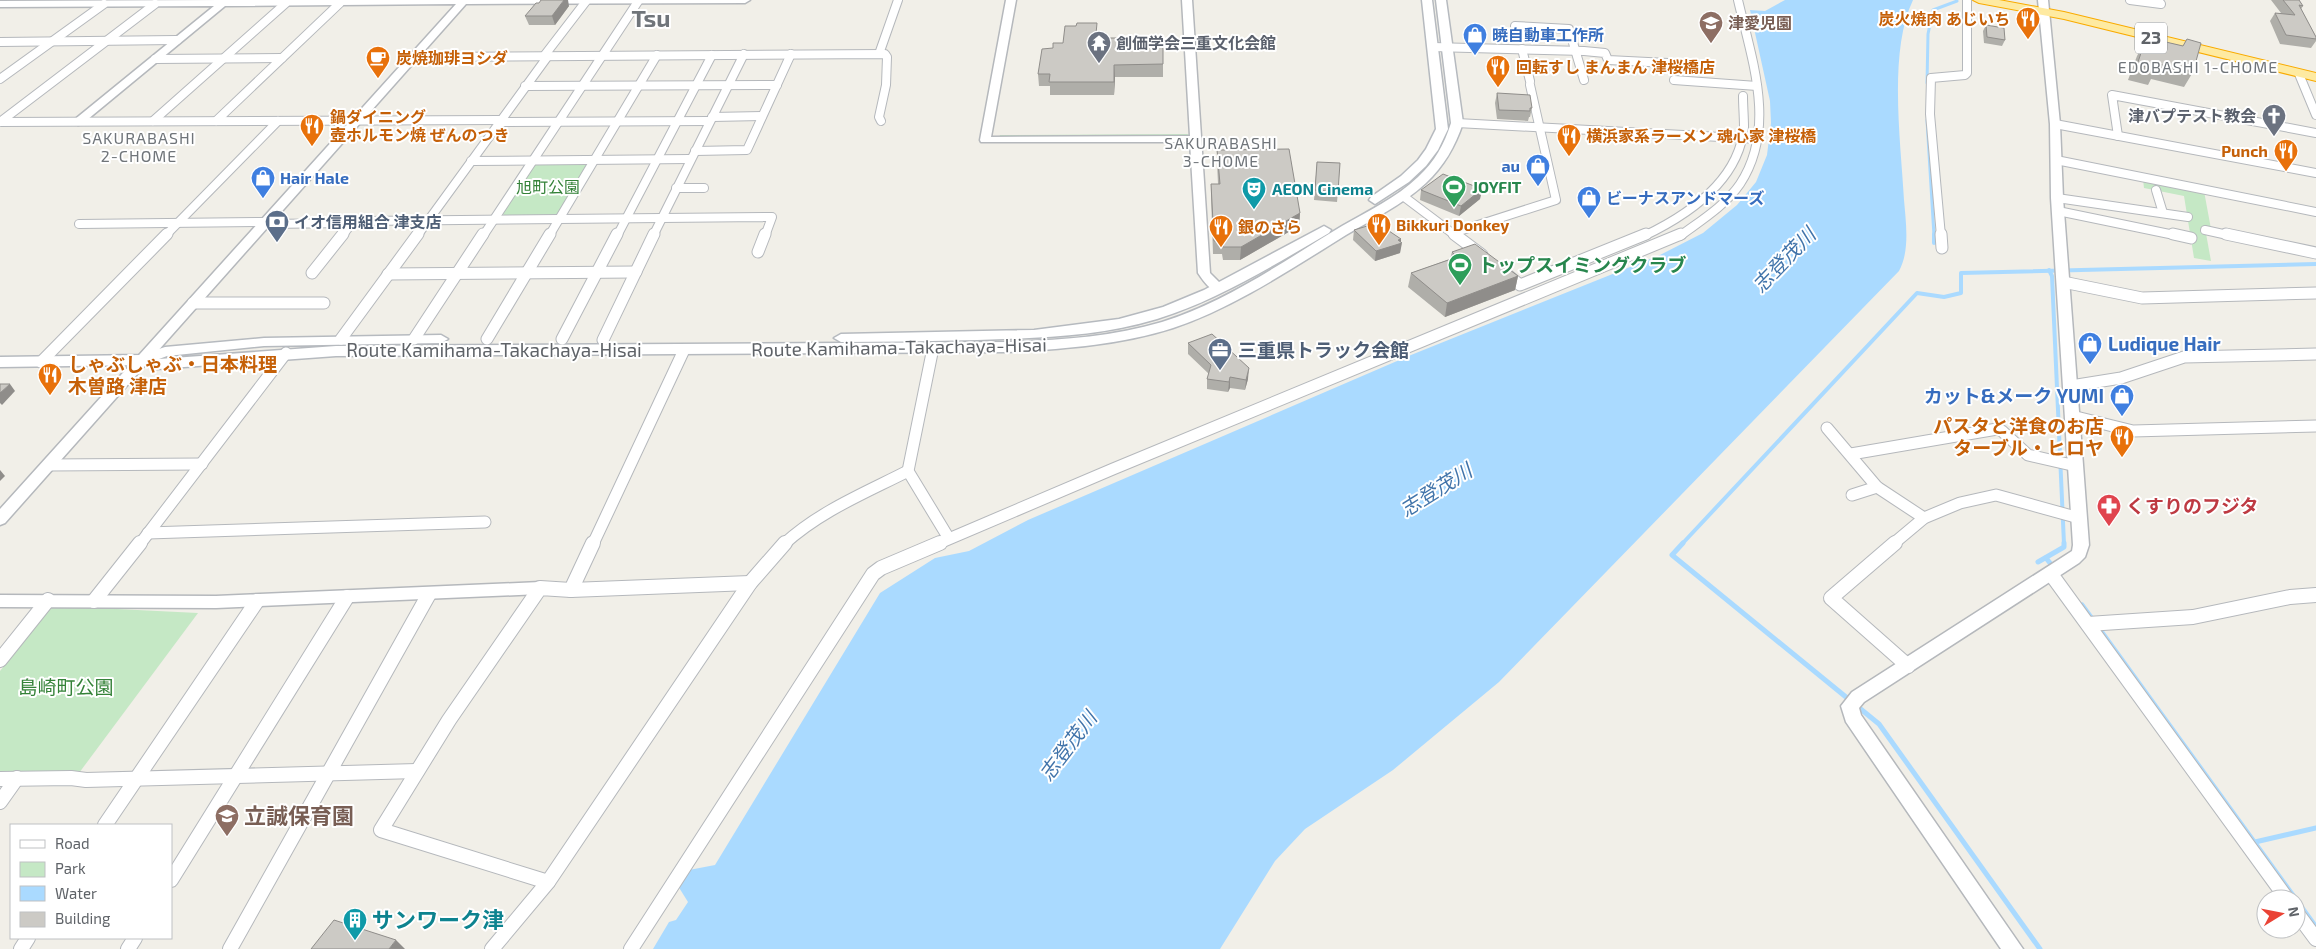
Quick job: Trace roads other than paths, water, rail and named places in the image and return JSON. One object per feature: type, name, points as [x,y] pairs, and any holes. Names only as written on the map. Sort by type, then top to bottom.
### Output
[{"type":"highway","name":"23","points":[[2020,0],[2239,55],[2316,71]]},
{"type":"highway","name":"23","points":[[1983,1],[2044,5],[2316,77]]},
{"type":"main road","name":"Route Kamihama-Takachaya-Hisai","points":[[143,360],[165,352],[179,350],[264,342],[341,339],[562,339],[934,343],[1035,346],[1084,342],[1167,324],[1215,306],[1403,196],[1438,163],[1451,142],[1457,123],[1427,0]]},
{"type":"main road","name":"Route Kamihama-Takachaya-Hisai","points":[[0,362],[143,360],[157,364],[286,353],[336,351],[684,350],[934,343],[1095,328],[1167,310],[1219,288],[1324,231],[1387,193],[1422,163],[1432,150],[1442,129],[1441,0]]},
{"type":"street","points":[[341,339],[586,0]]},
{"type":"street","points":[[414,339],[603,56],[638,0]]},
{"type":"street","points":[[0,4],[745,0]]},
{"type":"street","points":[[879,54],[898,0]]},
{"type":"street","points":[[1011,0],[985,140],[1196,139]]},
{"type":"street","points":[[1187,0],[1204,273],[1219,288]]},
{"type":"street","points":[[631,949],[872,574],[948,537],[958,536],[1113,469],[1679,236],[1714,212],[1740,187],[1754,162],[1762,108],[1738,0]]},
{"type":"street","points":[[1942,248],[1930,114],[1931,78],[1965,75],[1967,73],[1967,0]]},
{"type":"street","points":[[2130,0],[2161,4],[2158,0]]},
{"type":"street","points":[[0,519],[464,1]]},
{"type":"street","points":[[78,122],[224,2]]},
{"type":"street","points":[[0,79],[104,3]]},
{"type":"street","points":[[153,122],[286,3]]},
{"type":"street","points":[[216,122],[340,3]]},
{"type":"street","points":[[0,122],[155,4]]},
{"type":"street","points":[[2013,949],[1852,717],[1850,706],[1858,697],[2051,574],[2079,553],[2081,545],[2057,198],[2055,124],[2044,5]]},
{"type":"street","points":[[1515,26],[1569,29],[1584,80]]},
{"type":"street","points":[[0,42],[177,40]]},
{"type":"street","points":[[1440,47],[1605,53],[1608,60],[1668,63]]},
{"type":"street","points":[[1453,233],[1556,200],[1522,49]]},
{"type":"street","points":[[603,340],[690,159],[744,54]]},
{"type":"street","points":[[694,151],[747,150],[791,54]]},
{"type":"street","points":[[412,57],[884,54],[887,57],[886,85],[879,117],[881,121]]},
{"type":"street","points":[[487,339],[656,55]]},
{"type":"street","points":[[562,339],[712,55]]},
{"type":"street","points":[[155,59],[282,58]]},
{"type":"street","points":[[2299,74],[2315,112]]},
{"type":"street","points":[[1674,80],[1758,86]]},
{"type":"street","points":[[525,86],[777,85]]},
{"type":"street","points":[[2118,136],[2112,95],[2316,133]]},
{"type":"street","points":[[1403,196],[1520,285],[1662,228],[1684,215],[1714,190],[1728,174],[1734,162],[1741,138],[1744,117],[1743,96]]},
{"type":"street","points":[[0,122],[677,122],[762,116]]},
{"type":"street","points":[[41,362],[278,121]]},
{"type":"street","points":[[1457,123],[1758,139]]},
{"type":"street","points":[[2055,124],[2316,173]]},
{"type":"street","points":[[471,161],[690,159]]},
{"type":"street","points":[[2056,160],[2316,212]]},
{"type":"street","points":[[676,188],[704,188]]},
{"type":"street","points":[[2156,190],[2162,213]]},
{"type":"street","points":[[2057,198],[2188,217]]},
{"type":"street","points":[[2058,210],[2191,238]]},
{"type":"street","points":[[2139,210],[2144,228]]},
{"type":"street","points":[[79,224],[352,223],[362,221],[494,219],[772,217],[758,252]]},
{"type":"street","points":[[312,273],[352,223]]},
{"type":"street","points":[[2205,230],[2316,253]]},
{"type":"street","points":[[388,274],[636,272]]},
{"type":"street","points":[[2062,274],[2142,298],[2316,293]]},
{"type":"street","points":[[193,303],[324,303]]},
{"type":"street","points":[[934,343],[908,471],[948,537]]},
{"type":"street","points":[[571,590],[684,350]]},
{"type":"street","points":[[94,601],[202,464],[286,353]]},
{"type":"street","points":[[2071,386],[2122,378],[2184,357],[2316,354]]},
{"type":"street","points":[[2072,416],[2133,431],[2316,426]]},
{"type":"street","points":[[1827,428],[1878,486],[1924,518]]},
{"type":"street","points":[[1851,454],[1997,429],[2002,431],[2028,455],[2076,466]]},
{"type":"street","points":[[48,465],[202,464]]},
{"type":"street","points":[[492,949],[548,882],[750,583],[783,544],[812,522],[846,501],[908,471]]},
{"type":"street","points":[[1852,495],[1878,486]]},
{"type":"street","points":[[1908,666],[1831,598],[1924,518],[1960,503],[1996,495],[2079,518]]},
{"type":"street","points":[[148,533],[485,522]]},
{"type":"street","points":[[2051,574],[2280,889]]},
{"type":"street","points":[[0,601],[48,600],[176,603],[347,598],[540,588],[571,590],[750,583]]},
{"type":"street","points":[[540,588],[449,720],[381,830],[548,882]]},
{"type":"street","points":[[230,949],[429,594]]},
{"type":"street","points":[[2088,624],[2193,617],[2290,597],[2316,595]]},
{"type":"street","points":[[172,878],[347,598]]},
{"type":"street","points":[[0,660],[48,600]]},
{"type":"street","points":[[106,824],[257,601]]},
{"type":"street","points":[[0,779],[137,779],[417,771]]},
{"type":"street","points":[[0,802],[17,778]]},
{"type":"street","points":[[2306,926],[2316,940]]},
{"type":"water","name":"志登茂川","points":[[1785,0],[1913,0],[1905,21],[1898,71],[1899,125],[1906,218],[1905,255],[1899,271],[1499,682],[1393,770],[1305,829],[1275,861],[1220,949],[653,949],[669,922],[676,920],[688,902],[678,886],[689,870],[715,865],[880,593],[935,558],[969,551],[1028,520],[1411,355],[1660,255],[1703,233],[1737,205],[1756,182],[1767,155],[1771,123],[1770,101],[1750,10],[1765,11]]},
{"type":"waterway","points":[[1927,83],[1928,34],[1933,10],[1957,1]]},
{"type":"waterway","points":[[1927,120],[1934,236]]},
{"type":"waterway","points":[[1934,236],[1934,243]]},
{"type":"waterway","points":[[2049,271],[2316,264]]},
{"type":"waterway","points":[[1682,544],[1917,293],[1944,297],[1961,293],[1961,273],[2049,271]]},
{"type":"waterway","points":[[2049,271],[2052,276],[2064,544]]},
{"type":"waterway","points":[[1683,543],[1672,555],[1879,724],[2040,949]]},
{"type":"waterway","points":[[2038,562],[2064,547],[2064,544]]},
{"type":"waterway","points":[[2046,558],[2054,568]]},
{"type":"waterway","points":[[2082,605],[2093,620]]},
{"type":"waterway","points":[[2098,627],[2316,927]]},
{"type":"waterway","points":[[2255,842],[2316,828]]},
{"type":"place","name":"炭火焼肉 あじいち","points":[[2028,40]]},
{"type":"place","name":"津愛児園","points":[[1711,44]]},
{"type":"place","name":"暁自動車工作所","points":[[1475,56]]},
{"type":"place","name":"創価学会三重文化会館","points":[[1099,64]]},
{"type":"place","name":"炭焼珈琲ヨシダ","points":[[378,79]]},
{"type":"place","name":"回転すし まんまん 津桜橋店","points":[[1498,88]]},
{"type":"place","name":"津バプテスト教会","points":[[2274,137]]},
{"type":"place","name":"鍋ダイニング 壺ホルモン焼 ぜんのつき","points":[[312,147]]},
{"type":"place","name":"横浜家系ラーメン 魂心家 津桜橋","points":[[1569,157]]},
{"type":"place","name":"Punch","points":[[2286,172]]},
{"type":"place","name":"au","points":[[1538,187]]},
{"type":"place","name":"Hair Hale","points":[[263,199]]},
{"type":"place","name":"JOYFIT","points":[[1454,208]]},
{"type":"place","name":"AEON Cinema","points":[[1254,210]]},
{"type":"place","name":"ビーナスアンドマーズ","points":[[1589,219]]},
{"type":"place","name":"イオ信用組合 津支店","points":[[277,243]]},
{"type":"place","name":"Bikkuri Donkey","points":[[1379,246]]},
{"type":"place","name":"銀のさら","points":[[1221,248]]},
{"type":"place","name":"トップスイミングクラブ","points":[[1460,286]]},
{"type":"place","name":"Ludique Hair","points":[[2090,365]]},
{"type":"place","name":"三重県トラック会館","points":[[1220,371]]},
{"type":"place","name":"しゃぶしゃぶ・日本料理 木曽路 津店","points":[[50,396]]},
{"type":"place","name":"カット&メーク YUMI","points":[[2122,417]]},
{"type":"place","name":"パスタと洋食のお店 ターブル・ヒロヤ","points":[[2122,458]]},
{"type":"place","name":"くすりのフジタ","points":[[2109,527]]},
{"type":"place","name":"立誠保育園","points":[[227,837]]},
{"type":"place","name":"サンワーク津","points":[[355,941]]},
{"type":"district","name":"Tsu","points":[[651,19]]},
{"type":"district","name":"EDOBASHI 1-CHOME","points":[[2198,67]]},
{"type":"district","name":"SAKURABASHI 2-CHOME","points":[[139,147]]},
{"type":"district","name":"SAKURABASHI 3-CHOME","points":[[1221,152]]},
{"type":"park label","name":"旭町公園","points":[[548,187]]},
{"type":"park label","name":"島崎町公園","points":[[66,687]]}]
